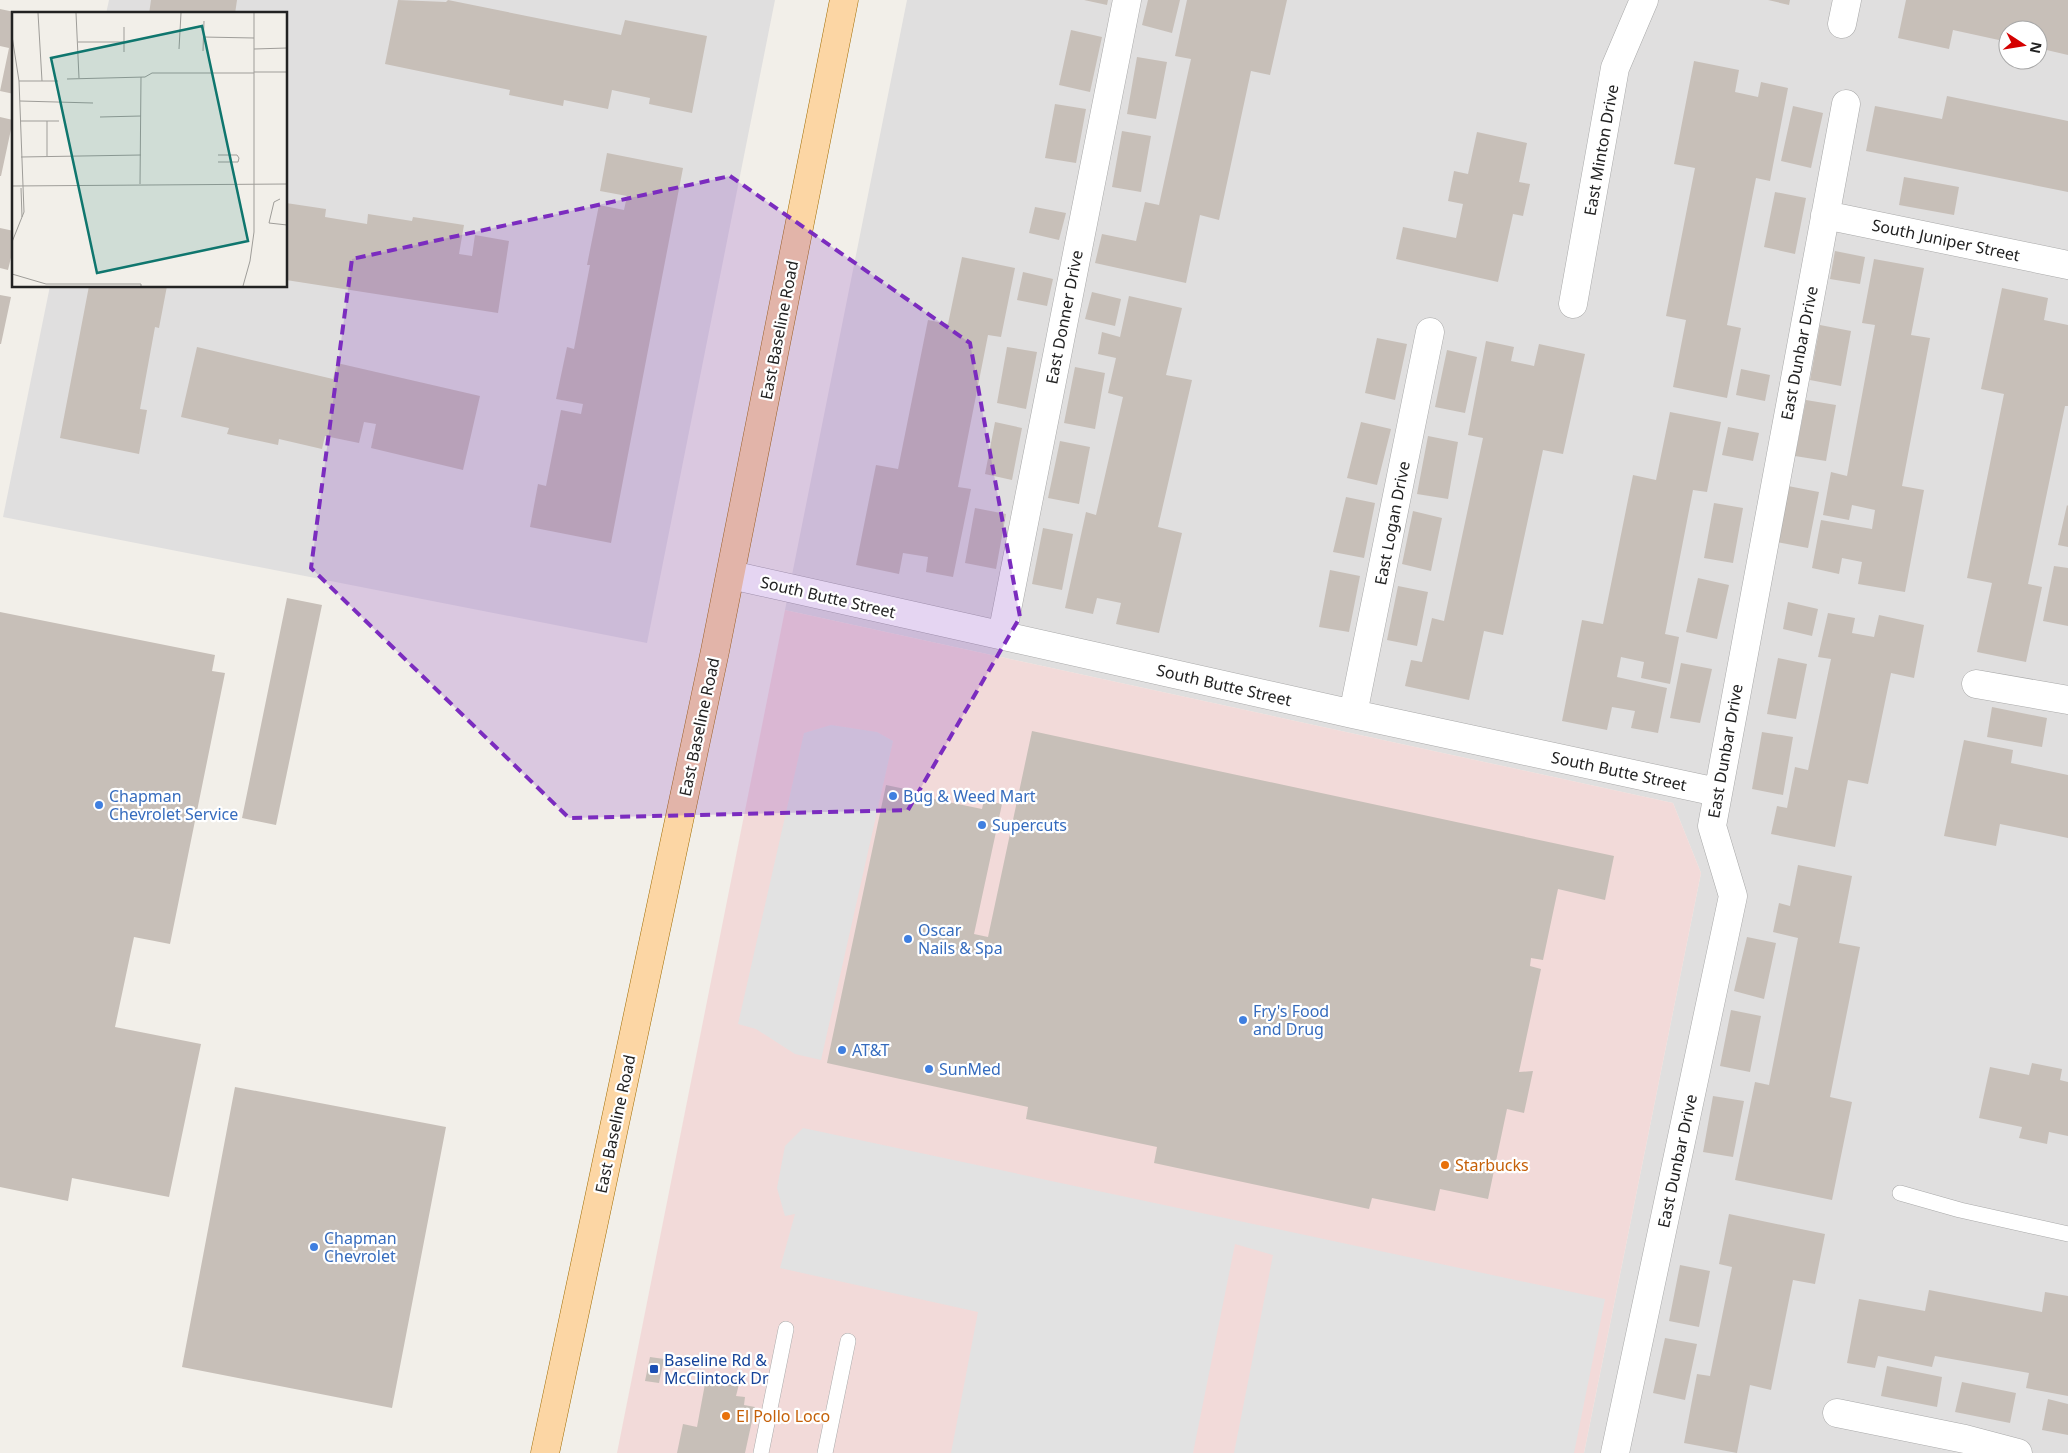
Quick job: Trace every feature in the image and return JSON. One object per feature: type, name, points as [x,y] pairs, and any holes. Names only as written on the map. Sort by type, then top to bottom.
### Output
[{"type":"main road","name":"East Baseline Road","points":[[545,1453],[731,575],[844,0]]},
{"type":"street","name":"East Donner Drive","points":[[1002,635],[1127,0]]},
{"type":"street","name":"East Minton Drive","points":[[1573,304],[1615,68],[1644,0]]},
{"type":"street","name":"East Dunbar Drive","points":[[1615,1453],[1733,896],[1712,826],[1846,104]]},
{"type":"street","name":"South Juniper Street","points":[[1825,215],[2068,266]]},
{"type":"street","name":"East Logan Drive","points":[[1354,714],[1430,332]]},
{"type":"street","name":"South Butte Street","points":[[731,575],[1354,714],[1717,792]]},
{"type":"street","points":[[1976,684],[2068,700]]},
{"type":"street","points":[[1837,1413],[1963,1446],[2018,1453]]},
{"type":"lane","points":[[1900,1193],[1960,1210],[2068,1234]]},
{"type":"lane","points":[[761,1453],[786,1328]]},
{"type":"lane","points":[[825,1453],[848,1341]]},
{"type":"highlighted area","points":[[730,176],[970,343],[1020,617],[908,810],[569,818],[311,568],[352,259]]},
{"type":"shaded area","points":[[109,0],[775,0],[647,643],[3,517],[50,288],[288,288],[288,12],[106,12]]},
{"type":"shaded area","points":[[907,0],[2068,0],[2068,1453],[1584,1453],[1701,873],[1673,803],[785,610]]},
{"type":"shaded area","points":[[785,610],[1673,803],[1701,873],[1584,1453],[617,1453]]},
{"type":"shaded area","points":[[831,725],[877,732],[893,741],[821,1060],[795,1054],[756,1029],[738,1024],[804,733]]},
{"type":"shaded area","points":[[803,1128],[1605,1299],[1574,1453],[1234,1453],[1273,1255],[1235,1244],[1193,1453],[951,1453],[978,1312],[780,1268],[795,1214],[785,1216],[777,1188],[785,1146]]},
{"type":"building","points":[[151,0],[237,0],[235,12],[149,12]]},
{"type":"building","points":[[398,0],[446,2],[448,0],[621,35],[625,20],[707,36],[692,113],[649,104],[650,98],[612,90],[608,109],[564,100],[563,106],[509,95],[510,90],[385,64]]},
{"type":"building","points":[[1084,0],[1108,0],[1107,5]]},
{"type":"building","points":[[1148,0],[1180,0],[1172,33],[1142,25]]},
{"type":"building","points":[[1187,0],[1287,0],[1270,75],[1251,71],[1219,220],[1200,215],[1186,283],[1095,263],[1102,234],[1136,241],[1145,202],[1159,205],[1191,59],[1175,56]]},
{"type":"building","points":[[1768,0],[1790,0],[1789,5]]},
{"type":"building","points":[[1906,0],[2068,0],[2068,55],[2048,50],[2048,20],[1998,20],[1998,40],[1953,30],[1949,49],[1898,38]]},
{"type":"building","points":[[0,9],[14,12],[12,12],[12,94],[0,91],[9,48],[0,46]]},
{"type":"building","points":[[1071,30],[1102,37],[1090,92],[1059,85]]},
{"type":"building","points":[[1137,57],[1167,62],[1156,119],[1127,114]]},
{"type":"building","points":[[1694,61],[1739,70],[1735,92],[1758,97],[1761,82],[1788,88],[1770,181],[1756,178],[1727,325],[1741,328],[1727,398],[1673,387],[1686,320],[1666,316],[1695,168],[1674,164]]},
{"type":"building","points":[[1947,96],[2068,121],[2068,192],[1866,151],[1875,106],[1942,119]]},
{"type":"building","points":[[1055,104],[1086,109],[1076,163],[1045,158]]},
{"type":"building","points":[[1793,106],[1823,113],[1811,168],[1781,161]]},
{"type":"building","points":[[0,117],[12,120],[12,125],[0,176]]},
{"type":"building","points":[[1122,131],[1151,136],[1141,192],[1112,187]]},
{"type":"building","points":[[1477,132],[1527,143],[1519,182],[1530,184],[1523,216],[1513,214],[1498,282],[1396,259],[1403,227],[1456,238],[1463,204],[1448,201],[1454,171],[1468,174]]},
{"type":"building","points":[[607,153],[683,168],[611,543],[530,527],[538,484],[546,486],[561,410],[581,414],[583,404],[556,399],[567,347],[574,349],[590,265],[587,265],[599,205],[624,210],[627,196],[600,191]]},
{"type":"building","points":[[1904,177],[1959,187],[1954,215],[1899,205]]},
{"type":"building","points":[[1775,192],[1806,198],[1795,254],[1764,247]]},
{"type":"building","points":[[288,203],[326,209],[325,217],[367,224],[368,214],[412,221],[413,217],[464,225],[459,254],[472,256],[475,235],[509,241],[498,313],[288,280]]},
{"type":"building","points":[[1035,207],[1066,213],[1059,240],[1029,233]]},
{"type":"building","points":[[0,228],[12,231],[12,253],[8,270],[0,268]]},
{"type":"building","points":[[1835,251],[1865,257],[1860,284],[1830,279]]},
{"type":"building","points":[[962,257],[1015,268],[1001,337],[988,335],[958,487],[971,489],[953,577],[926,572],[928,557],[903,553],[899,574],[856,565],[876,465],[898,469],[928,320],[948,324]]},
{"type":"building","points":[[1874,259],[1924,268],[1911,335],[1930,338],[1902,486],[1924,490],[1905,592],[1858,584],[1862,562],[1842,558],[1839,574],[1812,568],[1821,520],[1872,529],[1875,510],[1852,505],[1849,520],[1823,515],[1831,472],[1847,476],[1875,325],[1862,323]]},
{"type":"building","points":[[1023,272],[1053,279],[1047,306],[1017,300]]},
{"type":"building","points":[[89,288],[167,288],[159,328],[155,327],[140,409],[147,410],[139,454],[60,438]]},
{"type":"building","points":[[2002,288],[2048,298],[2044,320],[2068,325],[2068,406],[2065,406],[2028,584],[2042,587],[2026,662],[1977,652],[1992,583],[1967,578],[2004,394],[1981,389]]},
{"type":"building","points":[[1092,292],[1121,299],[1115,326],[1085,319]]},
{"type":"building","points":[[0,295],[11,297],[1,344],[0,344]]},
{"type":"building","points":[[1129,296],[1182,308],[1166,375],[1192,380],[1158,527],[1182,533],[1159,633],[1116,624],[1121,603],[1097,598],[1093,614],[1065,608],[1086,512],[1096,515],[1123,397],[1108,393],[1116,358],[1098,354],[1102,332],[1120,337]]},
{"type":"building","points":[[1820,325],[1851,331],[1841,386],[1810,380]]},
{"type":"building","points":[[1377,338],[1407,344],[1395,400],[1365,393]]},
{"type":"building","points":[[1486,341],[1514,347],[1511,361],[1534,366],[1539,344],[1585,354],[1563,454],[1543,450],[1503,635],[1484,631],[1469,700],[1405,686],[1411,660],[1422,662],[1432,618],[1444,621],[1483,438],[1468,435]]},
{"type":"building","points":[[197,347],[333,379],[337,363],[480,396],[463,470],[371,448],[376,424],[364,422],[359,443],[325,436],[322,449],[279,439],[278,445],[227,434],[229,428],[181,417]]},
{"type":"building","points":[[1007,347],[1037,352],[1026,409],[997,403]]},
{"type":"building","points":[[1447,350],[1477,357],[1465,413],[1435,407]]},
{"type":"building","points":[[1075,367],[1105,373],[1095,429],[1064,423]]},
{"type":"building","points":[[1741,369],[1770,375],[1765,401],[1736,395]]},
{"type":"building","points":[[1806,400],[1836,405],[1826,461],[1795,456]]},
{"type":"building","points":[[1670,412],[1721,422],[1707,492],[1693,490],[1665,634],[1679,637],[1670,684],[1641,678],[1644,662],[1621,657],[1617,677],[1667,688],[1658,733],[1631,728],[1635,711],[1612,707],[1607,730],[1562,721],[1582,620],[1603,624],[1633,475],[1656,480]]},
{"type":"building","points":[[995,422],[1022,428],[1012,480],[985,474]]},
{"type":"building","points":[[1361,422],[1391,429],[1377,485],[1347,478]]},
{"type":"building","points":[[1728,427],[1759,433],[1753,461],[1722,455]]},
{"type":"building","points":[[1428,436],[1458,442],[1448,499],[1417,494]]},
{"type":"building","points":[[1060,441],[1090,447],[1079,504],[1048,498]]},
{"type":"building","points":[[1788,486],[1819,492],[1808,548],[1777,542]]},
{"type":"building","points":[[1346,497],[1375,503],[1364,558],[1333,552]]},
{"type":"building","points":[[1714,503],[1743,508],[1733,563],[1704,558]]},
{"type":"building","points":[[2068,506],[2068,547],[2058,545]]},
{"type":"building","points":[[975,508],[1006,514],[996,569],[965,563]]},
{"type":"building","points":[[1413,511],[1442,518],[1431,571],[1402,564]]},
{"type":"building","points":[[1043,528],[1073,534],[1062,590],[1032,584]]},
{"type":"building","points":[[2054,566],[2068,568],[2068,626],[2043,621]]},
{"type":"building","points":[[1330,570],[1360,576],[1349,632],[1319,627]]},
{"type":"building","points":[[1698,578],[1729,585],[1717,639],[1686,632]]},
{"type":"building","points":[[1398,586],[1428,592],[1417,646],[1387,640]]},
{"type":"building","points":[[287,598],[322,605],[276,825],[242,818]]},
{"type":"building","points":[[1788,602],[1818,609],[1812,636],[1783,629]]},
{"type":"building","name":"Chapman Chevrolet Service","points":[[0,612],[215,655],[212,671],[225,673],[170,944],[134,937],[115,1027],[201,1044],[169,1197],[72,1178],[68,1201],[0,1187]]},
{"type":"building","points":[[1828,613],[1855,618],[1852,633],[1874,637],[1879,615],[1924,625],[1914,678],[1891,673],[1868,784],[1848,780],[1835,847],[1771,834],[1777,806],[1787,808],[1795,767],[1808,770],[1831,659],[1818,657]]},
{"type":"building","points":[[1778,658],[1807,664],[1796,719],[1767,714]]},
{"type":"building","points":[[1681,663],[1712,669],[1700,723],[1670,718]]},
{"type":"building","points":[[1992,707],[2047,718],[2042,747],[1987,737]]},
{"type":"building","name":"Fry's Food and Drug","points":[[1032,731],[1614,856],[1605,900],[1558,889],[1543,960],[1531,958],[1530,966],[1541,969],[1519,1072],[1533,1071],[1524,1113],[1507,1109],[1488,1199],[1440,1189],[1435,1211],[1372,1198],[1369,1209],[1154,1163],[1157,1147],[1026,1119],[1028,1107],[827,1063],[886,785],[929,794],[929,798],[982,809],[984,800],[1002,804],[974,934],[988,937]]},
{"type":"building","points":[[1762,732],[1793,737],[1783,795],[1752,789]]},
{"type":"building","points":[[1964,740],[2013,750],[2011,763],[2068,775],[2068,838],[2000,824],[1996,846],[1944,836]]},
{"type":"building","points":[[1798,865],[1852,876],[1839,943],[1860,947],[1830,1097],[1852,1102],[1832,1200],[1735,1180],[1755,1082],[1769,1085],[1798,938],[1773,932],[1779,903],[1790,906]]},
{"type":"building","points":[[1747,937],[1776,943],[1764,999],[1734,991]]},
{"type":"building","points":[[1731,1010],[1761,1016],[1750,1072],[1720,1066]]},
{"type":"building","points":[[2032,1063],[2062,1069],[2060,1080],[2068,1082],[2068,1136],[2049,1132],[2047,1144],[2019,1138],[2022,1127],[1979,1118],[1990,1067],[2029,1075]]},
{"type":"building","name":"Chapman Chevrolet","points":[[235,1087],[446,1127],[392,1408],[182,1367]]},
{"type":"building","points":[[1713,1096],[1744,1101],[1733,1157],[1703,1152]]},
{"type":"building","points":[[1729,1214],[1825,1234],[1815,1284],[1793,1280],[1771,1390],[1750,1385],[1737,1453],[1684,1443],[1697,1374],[1710,1376],[1732,1267],[1719,1264]]},
{"type":"building","points":[[1680,1265],[1710,1271],[1699,1327],[1669,1321]]},
{"type":"building","points":[[1929,1290],[2042,1312],[2045,1292],[2068,1296],[2068,1396],[2026,1388],[2029,1373],[1935,1356],[1932,1367],[1878,1356],[1875,1368],[1847,1363],[1859,1299],[1925,1311]]},
{"type":"building","points":[[1665,1338],[1697,1344],[1685,1400],[1653,1393]]},
{"type":"building","points":[[650,1357],[664,1359],[659,1383],[645,1381]]},
{"type":"building","points":[[1887,1366],[1942,1377],[1937,1407],[1881,1396]]},
{"type":"building","name":"El Pollo Loco","points":[[707,1373],[740,1380],[736,1396],[745,1397],[744,1405],[755,1407],[745,1453],[677,1453],[683,1424],[697,1427]]},
{"type":"building","points":[[1962,1382],[2016,1393],[2010,1423],[1955,1412]]},
{"type":"building","points":[[2048,1399],[2068,1404],[2068,1435],[2042,1430]]},
{"type":"place","name":"Bug & Weed Mart","points":[[893,796]]},
{"type":"place","name":"Chapman Chevrolet Service","points":[[99,805]]},
{"type":"place","name":"Supercuts","points":[[982,825]]},
{"type":"place","name":"Oscar Nails & Spa","points":[[908,939]]},
{"type":"place","name":"Fry's Food and Drug","points":[[1243,1020]]},
{"type":"place","name":"AT&T","points":[[842,1050]]},
{"type":"place","name":"SunMed","points":[[929,1069]]},
{"type":"place","name":"Starbucks","points":[[1445,1165]]},
{"type":"place","name":"Chapman Chevrolet","points":[[314,1247]]},
{"type":"place","name":"Baseline Rd & McClintock Dr","points":[[654,1369]]},
{"type":"place","name":"El Pollo Loco","points":[[726,1416]]}]
